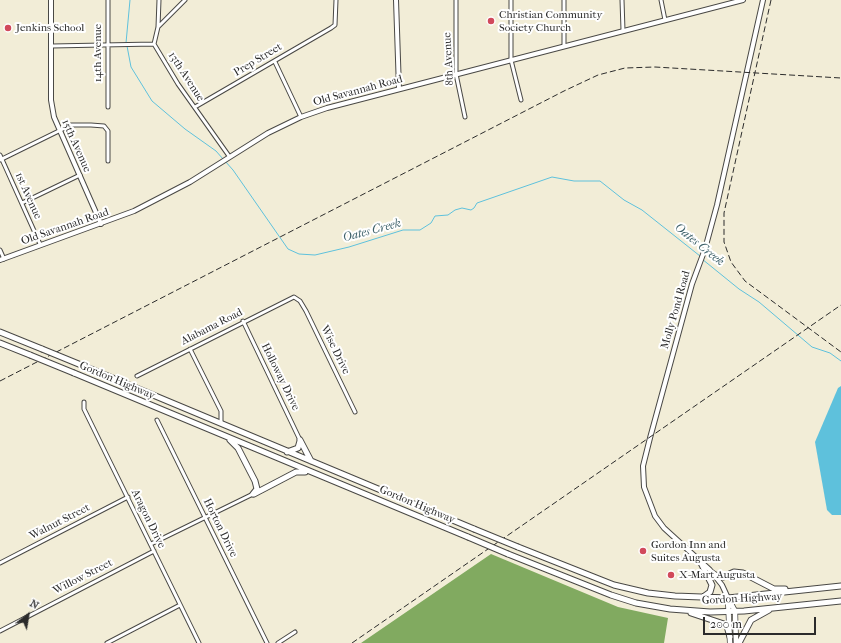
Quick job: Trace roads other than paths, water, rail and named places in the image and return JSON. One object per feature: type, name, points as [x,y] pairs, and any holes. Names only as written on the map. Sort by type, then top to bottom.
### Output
[{"type":"highway","name":"Gordon Highway","points":[[0,332],[287,452],[614,585],[648,593],[696,598],[728,598],[841,586]]},
{"type":"highway","name":"Gordon Highway","points":[[0,343],[508,554],[623,600],[650,606],[687,611],[729,612],[841,601]]},
{"type":"highway","points":[[226,437],[238,448],[255,481],[257,489],[253,494]]},
{"type":"highway","points":[[287,452],[298,448],[300,440]]},
{"type":"highway","points":[[300,440],[311,461]]},
{"type":"highway","points":[[253,494],[296,472],[314,473]]},
{"type":"highway","points":[[696,598],[706,596],[710,592],[712,585],[699,559]]},
{"type":"highway","points":[[712,573],[723,577],[734,572],[743,572],[777,590],[807,587],[825,588]]},
{"type":"highway","points":[[737,643],[751,620],[757,615],[775,608]]},
{"type":"highway","points":[[687,611],[727,626],[730,640]]},
{"type":"main road","points":[[728,598],[735,611],[737,643]]},
{"type":"main road","points":[[728,598],[730,640]]},
{"type":"street","name":"15th Avenue","points":[[51,0],[51,100],[54,118],[58,132],[80,176],[101,224]]},
{"type":"street","name":"14th Avenue","points":[[108,0],[108,107]]},
{"type":"street","points":[[52,46],[154,44],[158,27],[159,0]]},
{"type":"street","points":[[158,27],[185,0]]},
{"type":"street","name":"Prep Street","points":[[195,108],[275,62],[310,39],[335,25],[336,0]]},
{"type":"street","points":[[396,0],[399,89]]},
{"type":"street","name":"8th Avenue","points":[[456,0],[456,74],[465,116]]},
{"type":"street","points":[[511,0],[511,60],[521,100]]},
{"type":"street","points":[[564,0],[564,46]]},
{"type":"street","points":[[622,0],[623,30]]},
{"type":"street","points":[[661,0],[665,20]]},
{"type":"street","name":"Old Savannah Road","points":[[2,259],[40,244],[101,224],[141,207],[190,182],[227,157],[268,133],[301,117],[327,108],[743,0]]},
{"type":"street","name":"Molly Pond Road","points":[[728,598],[712,573],[699,559],[664,528],[655,516],[647,497],[643,474],[650,438],[698,267],[705,249],[735,132],[763,0]]},
{"type":"street","name":"13th Avenue","points":[[154,44],[227,157]]},
{"type":"street","points":[[275,62],[301,117]]},
{"type":"street","points":[[1,160],[71,124],[104,126],[108,131],[108,161]]},
{"type":"street","name":"1st Avenue","points":[[0,155],[40,244]]},
{"type":"street","points":[[22,204],[80,176]]},
{"type":"street","points":[[0,250],[2,259]]},
{"type":"street","name":"Alabama Road","points":[[137,376],[243,321],[288,299],[296,297]]},
{"type":"street","name":"Wise Drive","points":[[296,297],[306,310],[355,412]]},
{"type":"street","name":"Holloway Drive","points":[[243,321],[300,440]]},
{"type":"street","points":[[190,348],[221,411],[220,423]]},
{"type":"street","name":"Aragon Drive","points":[[84,402],[84,409],[197,642]]},
{"type":"street","name":"Horton Drive","points":[[157,420],[267,643]]},
{"type":"street","points":[[150,544],[205,519],[253,494]]},
{"type":"street","name":"Walnut Street","points":[[0,563],[128,497]]},
{"type":"street","name":"Willow Street","points":[[0,631],[154,551]]},
{"type":"street","points":[[107,643],[180,605]]},
{"type":"street","points":[[278,643],[294,632]]},
{"type":"water","points":[[841,386],[841,515],[832,515],[827,510],[815,442],[838,388]]},
{"type":"waterway","name":"Oates Creek","points":[[126,43],[130,0]]},
{"type":"waterway","name":"Oates Creek","points":[[127,46],[131,67],[152,101],[185,129],[216,151],[223,159]]},
{"type":"waterway","name":"Oates Creek","points":[[225,161],[233,170],[288,249],[299,254],[315,255],[349,247],[403,230],[420,230],[431,223],[435,216],[448,215],[455,210],[462,208],[471,210],[477,203],[552,177],[574,181],[600,181],[624,200],[642,210],[700,256]]},
{"type":"waterway","name":"Oates Creek","points":[[702,259],[739,289],[759,302],[812,347],[830,353],[841,361]]},
{"type":"railway","points":[[771,0],[724,213],[724,242],[731,262],[745,281],[841,352]]},
{"type":"railway","points":[[0,381],[564,91],[598,75],[625,68],[655,67],[841,78]]},
{"type":"railway","points":[[352,643],[841,305]]},
{"type":"place","name":"Christian Community Society Church","points":[[491,21]]},
{"type":"place","name":"Jenkins School","points":[[8,28]]},
{"type":"place","name":"Gordon Inn and Suites Augusta","points":[[643,551]]},
{"type":"place","name":"X-Mart Augusta","points":[[671,575]]}]
